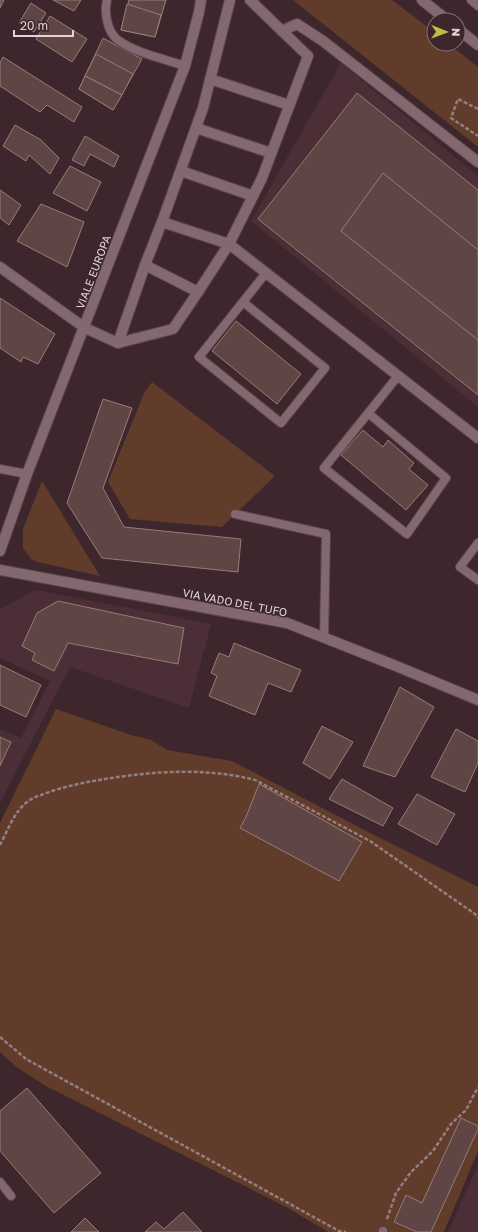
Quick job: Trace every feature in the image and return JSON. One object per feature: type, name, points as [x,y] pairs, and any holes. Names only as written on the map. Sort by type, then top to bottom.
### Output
[{"type":"street","name":"VIALE EUROPA","points":[[0,551],[27,474],[85,328],[185,66],[202,0]]},
{"type":"street","points":[[118,343],[203,108],[230,0]]},
{"type":"street","points":[[0,266],[85,328],[118,343],[173,329],[229,244],[262,178],[308,56],[250,0]]},
{"type":"street","points":[[422,0],[437,12]]},
{"type":"street","points":[[282,31],[297,24],[323,41],[478,162]]},
{"type":"street","points":[[466,34],[478,44]]},
{"type":"street","points":[[210,79],[289,105]]},
{"type":"street","points":[[196,128],[271,153]]},
{"type":"street","points":[[181,171],[253,196]]},
{"type":"street","points":[[162,222],[229,244],[478,438]]},
{"type":"street","points":[[145,265],[198,292]]},
{"type":"street","name":"VIA VADO DEL TUFO","points":[[0,570],[287,623],[477,699]]},
{"type":"lane","points":[[107,0],[105,8],[108,25],[117,39],[128,46],[185,66]]},
{"type":"lane","points":[[471,0],[478,6]]},
{"type":"lane","points":[[243,302],[324,368],[281,423],[199,357],[266,273]]},
{"type":"lane","points":[[368,413],[446,478],[407,534],[324,468],[368,413],[398,376]]},
{"type":"lane","points":[[0,469],[27,474]]},
{"type":"lane","points":[[235,514],[326,534],[324,638]]},
{"type":"lane","points":[[478,544],[460,567],[478,580]]},
{"type":"lane","points":[[0,1182],[11,1196]]},
{"type":"path","points":[[478,109],[458,99],[451,118],[478,136]]},
{"type":"path","points":[[0,845],[19,810],[30,800],[55,789],[142,774],[172,772],[237,775],[255,780],[370,841],[475,914],[478,918]]},
{"type":"path","points":[[0,1037],[26,1059],[339,1231],[346,1232]]},
{"type":"path","points":[[383,1231],[396,1193],[411,1172],[433,1151],[451,1124],[466,1110],[478,1087]]},
{"type":"shaded area","points":[[293,0],[392,0],[426,26],[426,52],[459,52],[478,67],[478,147]]},
{"type":"shaded area","points":[[341,63],[478,176],[478,407],[251,221]]},
{"type":"shaded area","points":[[152,382],[275,476],[222,527],[130,519],[108,482],[144,393]]},
{"type":"shaded area","points":[[42,481],[100,576],[38,562],[31,559],[23,548],[23,529]]},
{"type":"shaded area","points":[[36,590],[211,624],[189,708],[70,667],[0,803],[0,729],[21,738],[50,681],[0,658],[0,609]]},
{"type":"shaded area","points":[[56,709],[131,735],[151,740],[167,750],[232,761],[478,887],[478,1151],[444,1232],[328,1232],[288,1208],[46,1086],[15,1066],[0,1052],[0,823]]},
{"type":"shaded area","points":[[478,1165],[478,1232],[448,1232]]},
{"type":"building","points":[[0,0],[4,0],[0,8]]},
{"type":"building","points":[[53,0],[81,0],[74,11]]},
{"type":"building","points":[[129,0],[166,0],[155,37],[121,30]]},
{"type":"building","points":[[31,3],[46,13],[34,32],[19,23]]},
{"type":"building","points":[[127,4],[161,15],[155,37],[121,30]]},
{"type":"building","points":[[50,16],[87,39],[72,62],[36,39]]},
{"type":"building","points":[[103,38],[142,59],[113,110],[79,89]]},
{"type":"building","points":[[96,54],[133,74],[122,95],[85,76]]},
{"type":"building","points":[[3,57],[82,107],[74,122],[47,105],[40,112],[0,86],[0,63]]},
{"type":"building","points":[[85,76],[122,95],[113,110],[79,89]]},
{"type":"building","points":[[357,93],[478,190],[478,395],[258,219]]},
{"type":"building","points":[[15,125],[41,140],[59,158],[50,174],[29,155],[26,161],[3,146]]},
{"type":"building","points":[[85,136],[119,156],[114,167],[90,154],[84,166],[72,160]]},
{"type":"building","points":[[70,166],[101,182],[87,211],[53,193]]},
{"type":"building","points":[[383,173],[478,250],[478,340],[341,231]]},
{"type":"building","points":[[0,190],[21,205],[9,225],[0,218]]},
{"type":"building","points":[[41,204],[84,222],[67,267],[17,241]]},
{"type":"building","points":[[0,298],[55,334],[38,364],[23,357],[21,362],[0,348]]},
{"type":"building","points":[[236,321],[301,374],[277,404],[212,351]]},
{"type":"building","points":[[103,399],[132,408],[103,488],[124,527],[241,539],[238,572],[102,558],[67,503]]},
{"type":"building","points":[[363,430],[383,447],[388,440],[414,463],[409,469],[428,485],[406,510],[341,455]]},
{"type":"building","points":[[58,601],[184,628],[178,664],[68,643],[54,671],[32,660],[35,653],[22,646],[37,613]]},
{"type":"building","points":[[234,643],[301,670],[291,692],[268,683],[255,715],[209,696],[217,676],[211,673],[219,653],[229,657]]},
{"type":"building","points":[[0,665],[41,685],[26,717],[0,705]]},
{"type":"building","points":[[400,687],[434,707],[395,777],[363,766]]},
{"type":"building","points":[[322,726],[353,742],[330,779],[303,763]]},
{"type":"building","points":[[456,729],[478,741],[478,763],[465,792],[431,777]]},
{"type":"building","points":[[0,737],[11,742],[0,766]]},
{"type":"building","points":[[342,779],[393,808],[383,826],[329,799]]},
{"type":"building","points":[[259,784],[362,842],[339,881],[240,828]]},
{"type":"building","points":[[417,794],[455,814],[437,845],[398,824]]},
{"type":"building","points":[[27,1088],[101,1173],[54,1213],[0,1151],[0,1111]]},
{"type":"building","points":[[461,1118],[478,1126],[478,1129],[431,1232],[417,1232],[394,1222],[406,1195],[422,1203]]},
{"type":"building","points":[[183,1212],[202,1232],[145,1232],[156,1222],[164,1229]]},
{"type":"building","points":[[85,1218],[99,1232],[71,1232]]}]
